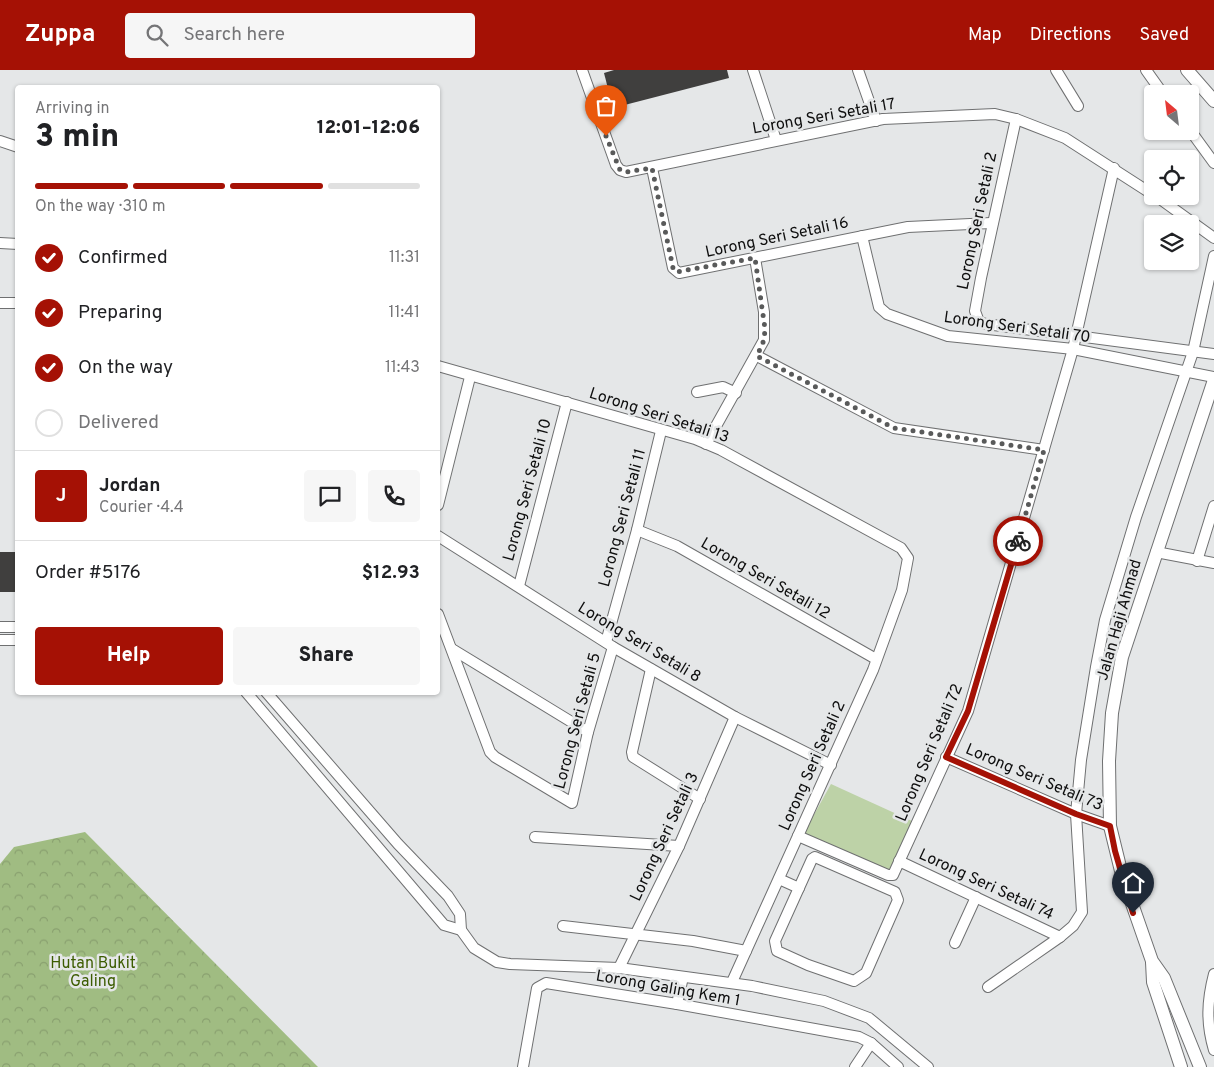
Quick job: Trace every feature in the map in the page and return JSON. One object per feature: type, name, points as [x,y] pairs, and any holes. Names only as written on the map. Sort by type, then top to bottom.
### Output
[{"type":"street","name":"Lorong Seri Setali 17","points":[[582,70],[616,165],[620,170],[626,172],[876,121],[995,114],[1016,119],[1065,138],[1144,189]]},
{"type":"street","points":[[752,70],[776,140]]},
{"type":"street","points":[[858,70],[876,121]]},
{"type":"street","points":[[1056,70],[1078,106]]},
{"type":"street","points":[[1146,70],[1157,85]]},
{"type":"street","points":[[1187,70],[1214,101]]},
{"type":"street","name":"Lorong Seri Setali 2","points":[[1016,119],[991,223],[975,311],[979,322],[986,324],[1076,338]]},
{"type":"street","points":[[1197,140],[1214,163]]},
{"type":"street","points":[[0,141],[15,146]]},
{"type":"street","name":"Lorong Seri Setali 16","points":[[652,168],[673,268],[676,272],[918,225],[991,223]]},
{"type":"street","name":"Lorong Seri Setali 72","points":[[798,836],[888,875],[893,874],[968,711],[1076,338],[1114,168]]},
{"type":"street","points":[[1168,205],[1214,238]]},
{"type":"street","name":"Lorong Seri Setali 70","points":[[862,236],[879,307],[887,314],[948,336],[1073,349],[1214,378]]},
{"type":"street","points":[[0,244],[15,244]]},
{"type":"street","points":[[988,987],[1074,926],[1082,912],[1076,814],[1084,741],[1105,620],[1136,518],[1193,352],[1214,256]]},
{"type":"street","points":[[706,444],[757,356],[764,340],[765,329],[755,258]]},
{"type":"street","points":[[0,303],[15,303]]},
{"type":"street","points":[[1076,338],[1214,354]]},
{"type":"street","points":[[757,356],[894,428],[1044,450]]},
{"type":"street","name":"Lorong Seri Setali 13","points":[[440,367],[470,377],[567,402],[706,444],[731,454],[901,548],[908,558]]},
{"type":"street","points":[[440,485],[442,465],[470,377]]},
{"type":"street","name":"Jalan Haji Ahmad","points":[[1200,1067],[1164,978],[1152,961],[1130,904],[1110,826],[1109,761],[1112,713],[1122,657],[1214,378]]},
{"type":"street","points":[[697,392],[723,388],[736,393]]},
{"type":"street","name":"Lorong Seri Setali 10","points":[[519,586],[567,402]]},
{"type":"street","name":"Lorong Seri Setali 11","points":[[609,644],[661,431]]},
{"type":"street","points":[[1197,561],[1214,506]]},
{"type":"street","name":"Lorong Seri Setali 12","points":[[637,530],[677,546],[876,659]]},
{"type":"street","name":"Lorong Seri Setali 8","points":[[440,537],[651,669],[735,717],[831,765]]},
{"type":"street","points":[[1156,552],[1214,563]]},
{"type":"street","name":"Lorong Seri Setali 2","points":[[732,982],[831,765],[876,659],[902,590],[908,558]]},
{"type":"street","points":[[440,619],[452,649],[588,732]]},
{"type":"street","points":[[0,626],[15,627]]},
{"type":"street","points":[[0,640],[15,640]]},
{"type":"street","name":"Lorong Seri Setali 5","points":[[452,649],[490,752],[495,757],[572,803],[609,644]]},
{"type":"street","points":[[651,669],[632,752],[633,757],[700,799]]},
{"type":"street","points":[[249,695],[444,925],[461,930]]},
{"type":"street","points":[[269,695],[398,844],[448,896],[460,914],[461,930],[474,948],[497,962],[619,968],[683,978],[732,982],[824,1001],[861,1014],[877,1023],[928,1067]]},
{"type":"street","name":"Lorong Seri Setali 3","points":[[619,968],[700,799],[735,717]]},
{"type":"street","name":"Lorong Seri Setali 73","points":[[946,757],[1076,814],[1110,826]]},
{"type":"street","points":[[535,837],[678,846]]},
{"type":"street","points":[[815,858],[895,892],[898,900],[863,977],[854,981],[808,966],[777,951],[775,941],[799,888],[812,859],[815,858]]},
{"type":"street","name":"Lorong Seri Setali 74","points":[[899,861],[1060,937]]},
{"type":"street","points":[[779,879],[799,888]]},
{"type":"street","points":[[954,943],[976,897]]},
{"type":"street","points":[[563,926],[693,941],[746,951]]},
{"type":"street","name":"Jalan Haji Ahmad","points":[[1152,961],[1153,982],[1181,1067]]},
{"type":"street","points":[[1214,974],[1207,1009],[1209,1031],[1214,1050]]},
{"type":"street","points":[[678,1004],[683,978]]},
{"type":"street","name":"Lorong Galing Kem 1","points":[[523,1067],[537,988],[546,984],[678,1004],[859,1037],[871,1043],[898,1067]]},
{"type":"street","points":[[855,1067],[871,1043]]},
{"type":"green space","points":[[831,784],[912,821],[889,872],[801,838]]},
{"type":"green space","name":"Hutan Bukit Galing","points":[[85,832],[318,1067],[0,1067],[0,864],[14,847]]},
{"type":"building","points":[[614,70],[727,70],[729,78],[613,108],[604,73]]},
{"type":"building","points":[[0,552],[15,552],[15,592],[0,592]]},
{"type":"way so far","points":[[606,136],[616,165],[620,170],[626,172],[652,168],[673,268],[676,272],[679,273],[755,258],[765,329],[764,340],[757,356],[894,428],[1044,450],[1018,541]]},
{"type":"route","points":[[1018,541],[968,711],[946,757],[1076,814],[1110,826],[1115,851],[1133,913]]}]
